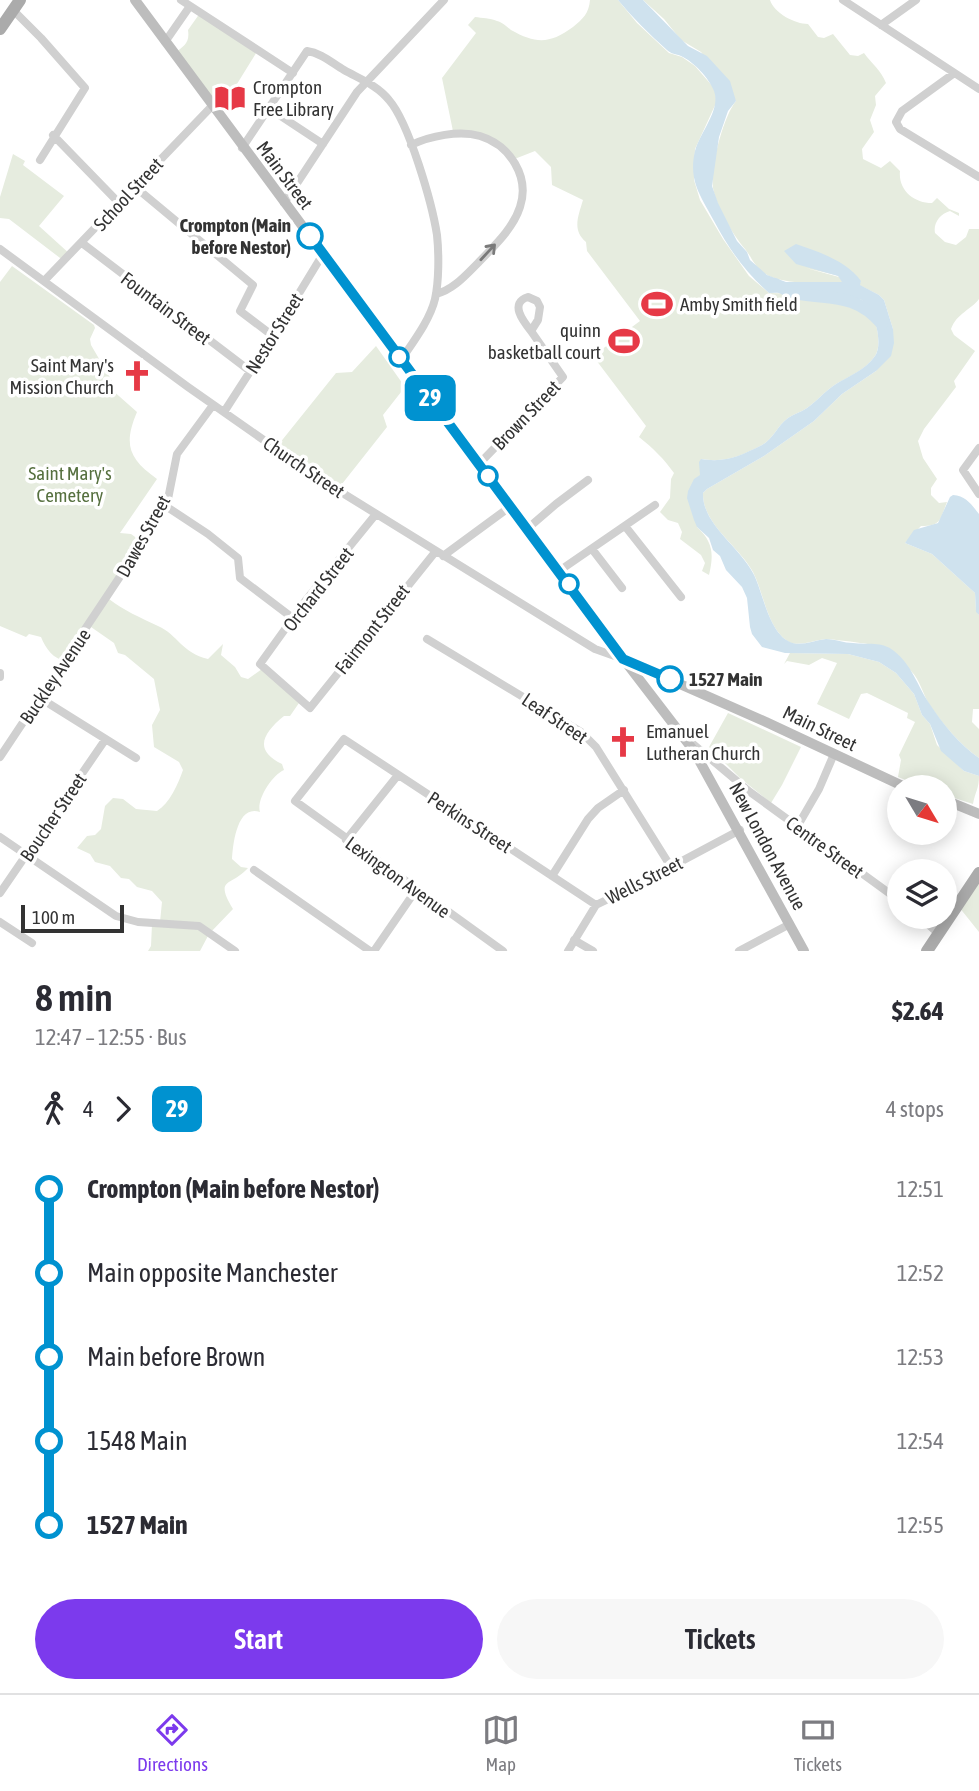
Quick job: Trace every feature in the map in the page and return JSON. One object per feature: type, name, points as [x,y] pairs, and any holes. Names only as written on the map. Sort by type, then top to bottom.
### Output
[{"type":"main road","name":"Main Street","points":[[135,0],[623,659],[779,727],[887,779]]},
{"type":"main road","points":[[0,29],[16,5]]},
{"type":"main road","name":"New London Avenue","points":[[623,659],[686,738],[740,830],[804,951]]},
{"type":"main road","points":[[957,805],[979,814]]},
{"type":"main road","points":[[928,951],[979,873]]},
{"type":"street","points":[[181,0],[293,73]]},
{"type":"street","points":[[284,203],[343,111],[444,0]]},
{"type":"street","points":[[843,0],[979,89]]},
{"type":"street","points":[[881,25],[916,0]]},
{"type":"street","points":[[16,5],[85,88],[53,135],[40,160]]},
{"type":"street","points":[[165,42],[190,6]]},
{"type":"street","points":[[243,148],[307,51],[367,82],[389,100],[411,145],[437,236],[436,294],[427,316],[401,360]]},
{"type":"street","points":[[953,74],[902,111],[896,122],[900,129],[979,177]]},
{"type":"street","name":"School Street","points":[[44,281],[212,106]]},
{"type":"street","points":[[270,109],[323,144]]},
{"type":"street","points":[[53,135],[119,203]]},
{"type":"street","points":[[411,145],[422,140],[455,135],[479,136],[497,145],[511,158],[523,184],[520,208],[496,244],[468,274],[445,292],[436,294]]},
{"type":"street","points":[[134,186],[253,285],[240,311],[273,336]]},
{"type":"street","name":"Fountain Street","points":[[82,243],[250,371]]},
{"type":"street","name":"Church Street","points":[[0,249],[315,476],[595,649],[623,659]]},
{"type":"street","name":"Nestor Street","points":[[224,411],[323,254]]},
{"type":"street","name":"Brown Street","points":[[479,464],[563,377],[531,331]]},
{"type":"street","name":"Dawes Street","points":[[110,594],[164,505],[177,454],[213,405]]},
{"type":"street","points":[[979,448],[962,470],[979,494]]},
{"type":"street","points":[[527,529],[588,480]]},
{"type":"street","points":[[164,505],[238,558],[240,578],[294,619]]},
{"type":"street","points":[[559,571],[655,505]]},
{"type":"street","name":"Fairmont Street","points":[[260,664],[310,708],[439,554],[511,506]]},
{"type":"street","name":"Orchard Street","points":[[260,664],[306,600],[376,514]]},
{"type":"street","points":[[625,526],[681,597]]},
{"type":"street","points":[[592,549],[622,588]]},
{"type":"street","name":"Buckley Avenue","points":[[0,757],[4,743],[40,698],[110,594]]},
{"type":"street","name":"Leaf Street","points":[[427,639],[581,732],[596,747],[671,867]]},
{"type":"street","points":[[40,698],[136,758]]},
{"type":"street","name":"Centre Street","points":[[686,738],[750,792],[887,892]]},
{"type":"street","name":"Perkins Street","points":[[295,801],[344,739],[596,905]]},
{"type":"street","name":"Boucher Street","points":[[0,893],[105,740]]},
{"type":"street","points":[[797,827],[819,789],[834,754]]},
{"type":"street","points":[[346,840],[398,775]]},
{"type":"street","points":[[552,876],[588,819],[598,808],[624,790]]},
{"type":"street","name":"Lexington Avenue","points":[[295,801],[503,951]]},
{"type":"street","name":"Wells Street","points":[[568,951],[596,905],[740,830]]},
{"type":"street","points":[[0,837],[116,916],[138,922],[199,926],[235,951]]},
{"type":"street","points":[[254,870],[372,951],[416,890]]},
{"type":"street","points":[[0,922],[32,943]]},
{"type":"street","points":[[739,951],[790,924]]},
{"type":"street","points":[[933,929],[939,934]]},
{"type":"street","points":[[574,940],[593,951]]},
{"type":"green space","points":[[590,0],[618,0],[637,23],[669,53],[682,57],[695,66],[714,88],[717,101],[695,149],[694,180],[700,200],[749,276],[769,293],[839,295],[852,301],[860,299],[870,309],[878,334],[878,350],[871,361],[832,387],[807,408],[788,418],[762,445],[733,458],[701,459],[697,527],[711,549],[709,575],[702,571],[705,563],[701,555],[680,539],[682,532],[678,523],[668,520],[660,512],[670,498],[674,473],[639,437],[646,426],[593,356],[640,321],[587,251],[586,242],[578,228],[583,200],[552,185],[551,167],[535,151],[512,160],[507,153],[478,136],[454,136],[442,78],[476,33],[468,25],[475,17],[499,22],[528,38],[550,39],[565,33],[580,21],[587,12]]},
{"type":"green space","points":[[643,0],[770,0],[780,13],[791,20],[808,24],[818,37],[824,38],[833,34],[850,55],[858,56],[864,53],[886,83],[875,96],[876,105],[870,120],[874,132],[862,149],[863,159],[881,168],[890,161],[900,171],[904,189],[913,198],[932,203],[937,198],[949,209],[959,213],[959,216],[950,211],[946,212],[936,222],[935,233],[945,242],[956,245],[966,237],[969,229],[979,229],[979,299],[957,319],[951,329],[954,335],[975,351],[954,381],[956,387],[918,441],[923,458],[937,479],[931,488],[931,495],[939,503],[947,502],[937,523],[921,526],[905,543],[932,554],[975,593],[976,611],[979,615],[979,709],[973,709],[972,722],[979,729],[979,758],[958,740],[940,719],[914,675],[883,647],[826,639],[802,644],[789,642],[782,636],[771,620],[747,562],[708,515],[703,493],[764,456],[814,421],[842,394],[876,371],[893,329],[884,300],[859,285],[861,281],[806,268],[839,277],[843,282],[827,284],[784,281],[769,276],[755,264],[726,220],[713,188],[718,143],[726,119],[736,101],[701,52],[681,40],[664,19]]},
{"type":"green space","points":[[200,13],[258,50],[232,92],[211,103],[175,53],[186,44],[188,30]]},
{"type":"green space","points":[[13,154],[25,161],[23,165],[64,196],[39,226],[71,255],[64,261],[9,219],[0,218],[0,197]]},
{"type":"green space","name":"Saint Mary's Cemetery","points":[[12,266],[94,325],[91,345],[112,381],[111,389],[137,412],[130,434],[131,450],[140,465],[157,479],[120,533],[131,534],[142,542],[109,599],[165,630],[199,656],[208,659],[223,644],[221,655],[235,667],[241,677],[248,679],[262,669],[299,703],[290,716],[284,716],[266,735],[264,747],[267,753],[282,764],[284,770],[266,788],[260,801],[260,812],[252,811],[241,819],[232,859],[241,867],[248,868],[225,887],[227,899],[233,909],[209,934],[200,951],[148,951],[151,946],[152,924],[160,922],[162,902],[152,891],[137,887],[129,879],[121,878],[110,866],[95,862],[90,854],[77,848],[87,836],[95,835],[101,829],[105,806],[113,798],[123,799],[136,809],[157,811],[170,798],[176,787],[183,770],[179,762],[154,747],[152,725],[160,710],[154,679],[125,655],[118,653],[114,643],[91,627],[66,661],[50,653],[41,637],[29,634],[26,637],[0,626],[0,282]]},
{"type":"green space","points":[[376,346],[405,387],[383,415],[387,427],[342,484],[338,485],[279,444],[336,373],[352,372]]},
{"type":"green space","points":[[790,653],[848,654],[879,662],[896,673],[914,694],[922,715],[930,724],[937,745],[964,771],[979,776],[973,804],[957,799],[957,775],[898,775],[901,760],[899,755],[915,722],[907,718],[908,713],[867,693],[861,694],[849,719],[817,704],[837,663],[822,658],[809,665],[787,661],[784,664]]},
{"type":"green space","points":[[728,713],[801,747],[771,803],[740,778],[709,747]]},
{"type":"green space","points":[[979,875],[979,932],[959,907]]},
{"type":"water","points":[[618,0],[643,0],[688,46],[707,56],[730,81],[736,101],[728,111],[719,137],[712,186],[737,241],[750,260],[767,275],[786,282],[842,282],[838,276],[796,264],[784,251],[796,244],[832,258],[855,274],[861,281],[860,285],[884,300],[893,329],[891,356],[876,371],[842,394],[814,421],[764,456],[703,493],[708,515],[747,563],[757,581],[771,621],[783,637],[794,643],[829,639],[879,645],[894,651],[910,669],[946,726],[979,758],[979,776],[964,771],[941,751],[914,694],[896,673],[879,662],[848,654],[785,653],[762,647],[752,634],[747,598],[742,587],[726,570],[709,538],[697,527],[687,498],[694,479],[700,475],[701,459],[732,458],[762,445],[788,418],[807,408],[832,387],[871,361],[878,350],[878,334],[870,309],[860,299],[852,301],[811,292],[769,293],[738,260],[700,196],[693,171],[695,151],[715,106],[714,91],[696,66],[669,51],[641,26]]},
{"type":"water","points":[[953,495],[965,499],[979,514],[979,615],[976,612],[975,593],[932,554],[905,543],[914,530],[938,523]]},
{"type":"waterway","points":[[775,284],[788,291],[842,299],[856,304],[869,311],[882,324]]},
{"type":"bus line","name":"29","points":[[310,236],[623,659],[670,679]]},
{"type":"place","name":"Crompton Free Library","points":[[230,98]]},
{"type":"place","name":"Crompton (Main before Nestor)","points":[[310,236]]},
{"type":"place","name":"Amby Smith field","points":[[657,304]]},
{"type":"place","name":"quinn basketball court","points":[[624,341]]},
{"type":"place","name":"Saint Mary's Mission Church","points":[[137,376]]},
{"type":"place","name":"1527 Main","points":[[670,679]]},
{"type":"place","name":"Emanuel Lutheran Church","points":[[623,742]]}]
